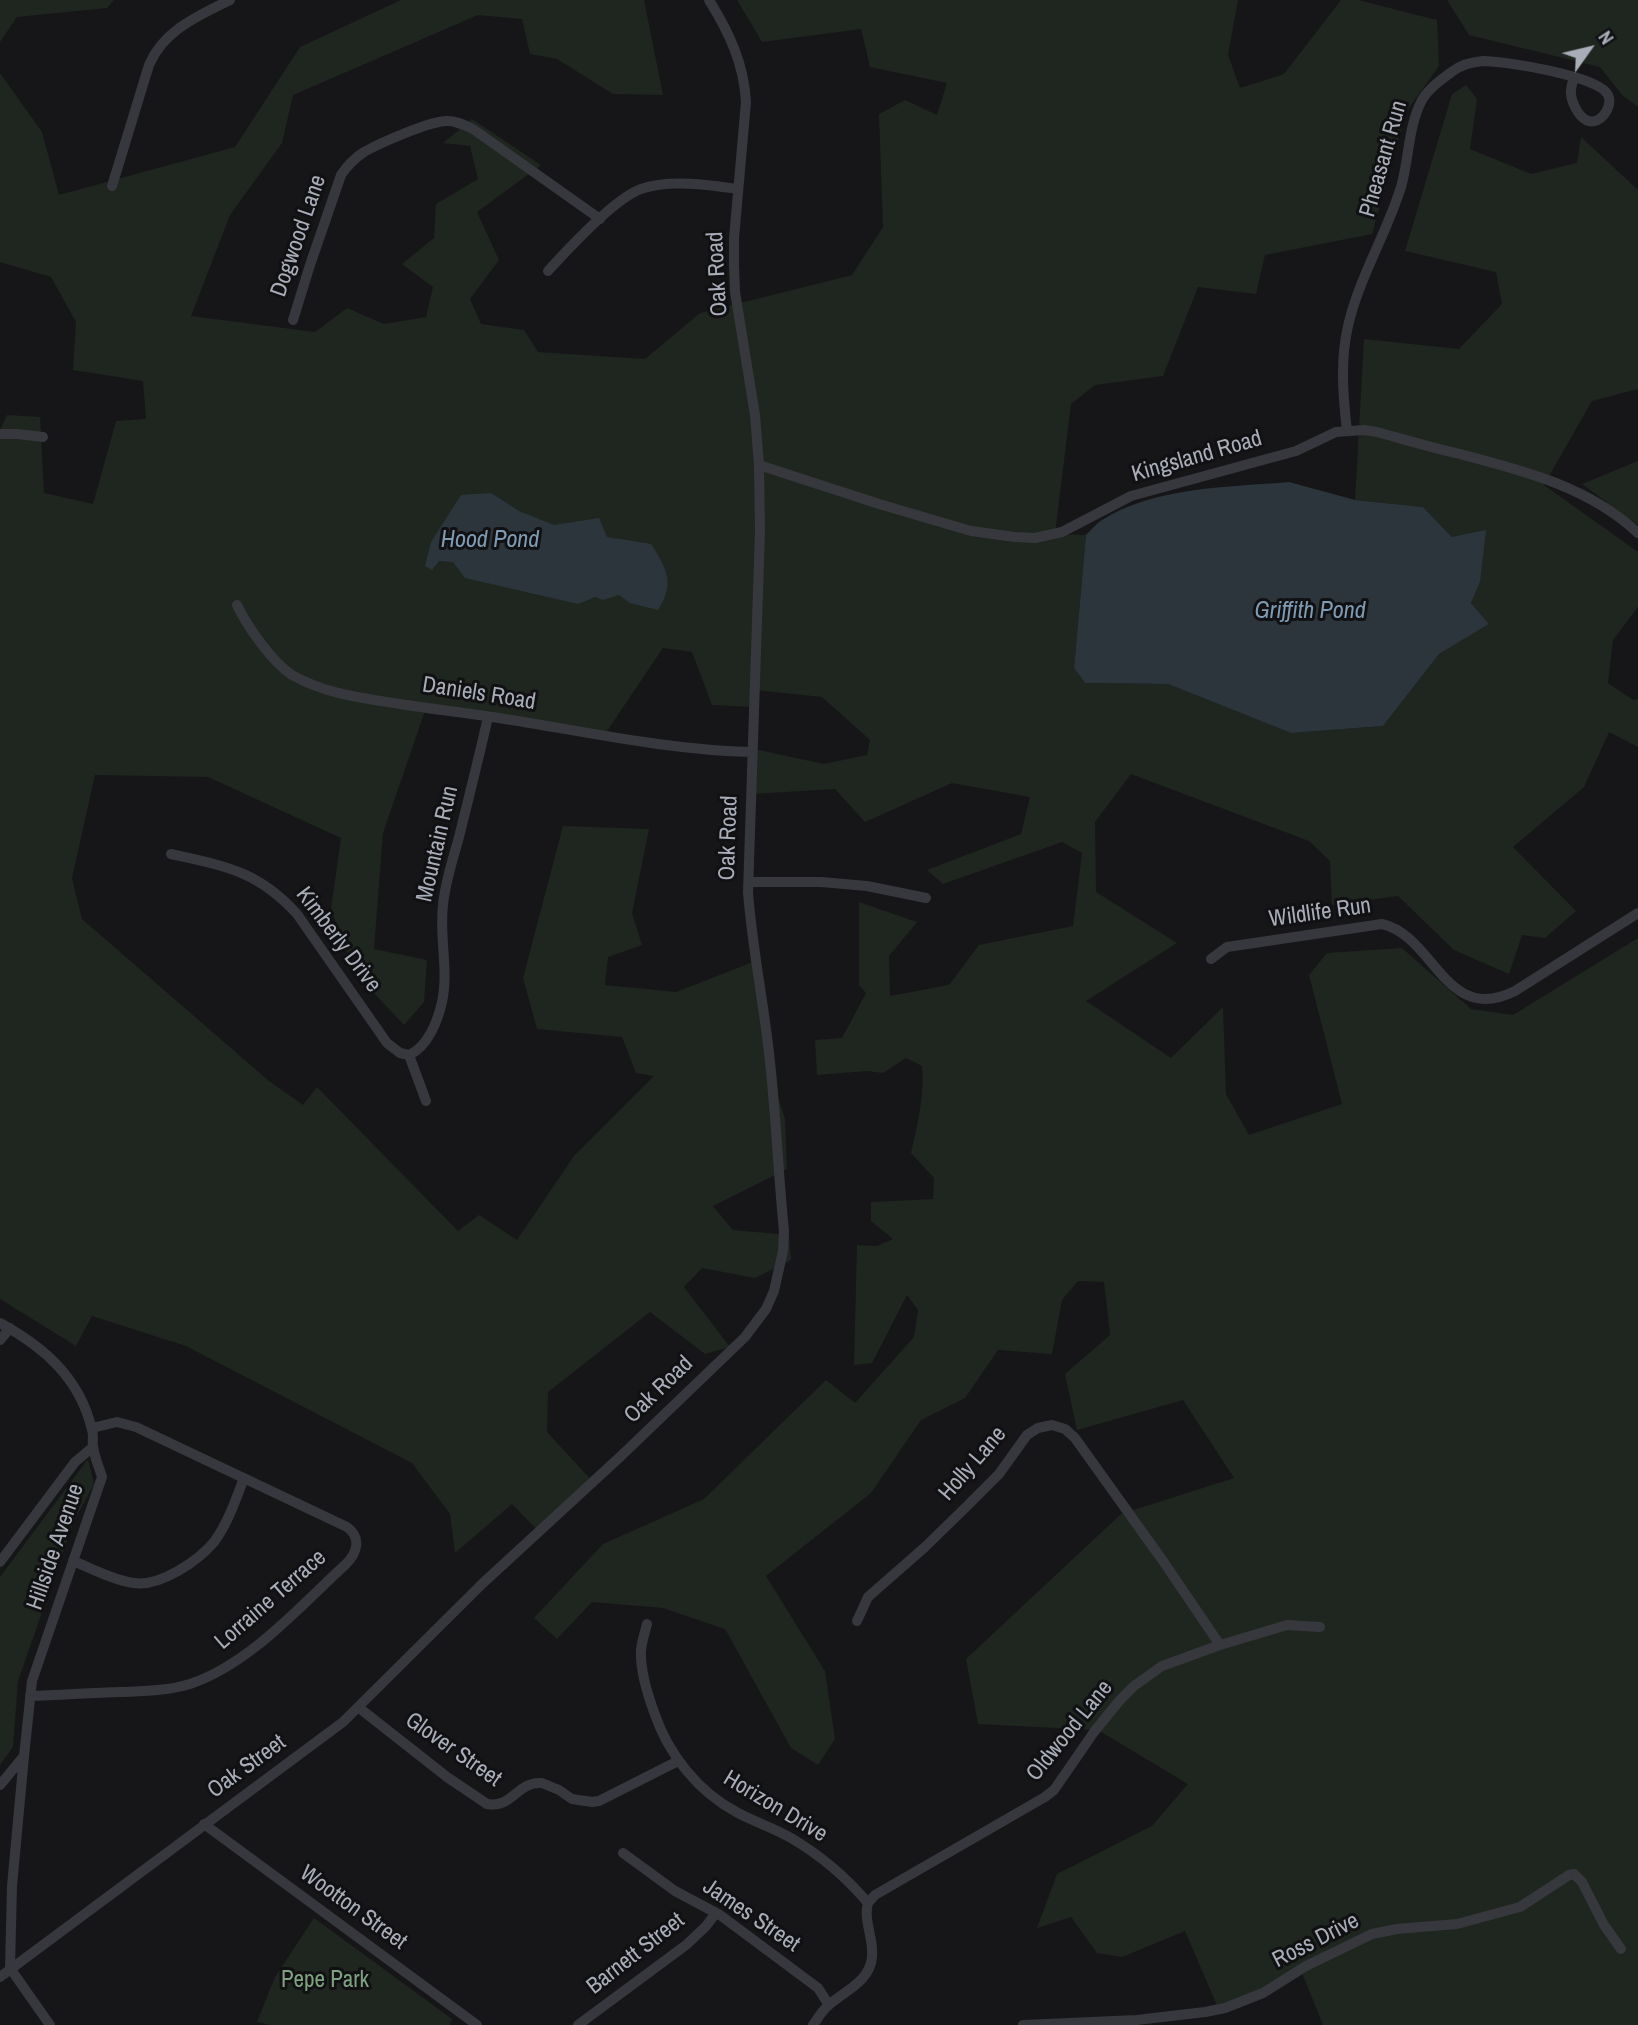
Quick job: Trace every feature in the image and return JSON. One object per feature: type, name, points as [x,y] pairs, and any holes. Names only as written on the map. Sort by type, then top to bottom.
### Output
[{"type":"street","points":[[112,186],[149,65],[157,50],[181,26],[230,0]]},
{"type":"street","name":"Oak Road","points":[[499,1569],[745,1337],[766,1310],[774,1291],[783,1251],[784,1231],[770,1058],[750,917],[752,752],[760,531],[759,465],[753,403],[735,292],[734,238],[746,102],[743,75],[730,36],[709,0]]},
{"type":"street","name":"Pheasant Run","points":[[1347,431],[1343,366],[1348,327],[1357,296],[1391,217],[1402,184],[1416,115],[1425,96],[1455,69],[1481,61],[1522,65],[1574,77]]},
{"type":"street","name":"Dogwood Lane","points":[[293,320],[314,252],[345,170],[354,159],[365,152],[434,123],[454,122],[473,129],[600,219]]},
{"type":"street","points":[[548,271],[600,219],[630,194],[649,187],[696,185],[738,189]]},
{"type":"street","name":"Kingsland Road","points":[[759,465],[971,531],[1035,538],[1062,532],[1113,505],[1151,489],[1271,458],[1306,447],[1336,432],[1364,430],[1539,476],[1601,504],[1638,533]]},
{"type":"street","points":[[0,434],[17,433],[43,437]]},
{"type":"street","name":"Daniels Road","points":[[237,605],[257,638],[284,669],[296,677],[347,696],[589,734],[752,752]]},
{"type":"street","name":"Mountain Run","points":[[409,1055],[426,1039],[442,1001],[442,906],[488,717]]},
{"type":"street","name":"Kimberly Drive","points":[[171,854],[243,873],[283,898],[387,1043],[400,1054],[409,1055]]},
{"type":"street","points":[[749,882],[821,882],[867,886],[926,898]]},
{"type":"street","name":"Wildlife Run","points":[[1211,959],[1227,947],[1382,924],[1395,928],[1406,936],[1457,991],[1476,997],[1496,998],[1515,991],[1638,913]]},
{"type":"street","points":[[409,1055],[426,1101]]},
{"type":"street","points":[[0,1340],[5,1326]]},
{"type":"street","name":"Hillside Avenue","points":[[5,1326],[45,1351],[65,1373],[80,1396],[92,1428],[93,1447],[102,1477],[35,1670],[24,1756]]},
{"type":"street","name":"Lorraine Terrace","points":[[30,1696],[159,1690],[207,1677],[225,1668],[264,1639],[353,1557],[357,1544],[353,1531],[348,1527],[123,1422],[92,1428]]},
{"type":"street","name":"Holly Lane","points":[[858,1621],[868,1597],[925,1547],[999,1474],[1022,1440],[1038,1428],[1052,1426],[1065,1429],[1075,1438],[1220,1645]]},
{"type":"street","points":[[0,1562],[75,1462],[93,1447]]},
{"type":"street","points":[[73,1561],[133,1583],[147,1583],[166,1577],[203,1553],[212,1543],[230,1512],[244,1478]]},
{"type":"street","name":"Oak Street","points":[[0,1977],[343,1722],[499,1569]]},
{"type":"street","name":"Horizon Drive","points":[[648,1624],[641,1650],[643,1676],[657,1722],[678,1760],[703,1788],[736,1812],[777,1830],[815,1853],[868,1903]]},
{"type":"street","name":"Oldwood Lane","points":[[868,1903],[875,1895],[1054,1790],[1120,1700],[1162,1666],[1287,1625],[1320,1627]]},
{"type":"street","name":"Glover Street","points":[[358,1707],[447,1777],[494,1806],[507,1801],[523,1787],[535,1782],[579,1801],[599,1801],[678,1760]]},
{"type":"street","points":[[0,1785],[24,1756]]},
{"type":"street","points":[[24,1756],[10,1925],[11,1969],[50,2025]]},
{"type":"street","name":"Wootton Street","points":[[204,1824],[459,2020],[477,2025]]},
{"type":"street","name":"James Street","points":[[623,1853],[675,1891],[716,1913],[818,1988],[829,2005]]},
{"type":"street","name":"Ross Drive","points":[[1023,2025],[1137,2020],[1225,2008],[1263,1993],[1306,1966],[1372,1934],[1457,1924],[1520,1907],[1574,1874],[1582,1882],[1604,1925],[1621,1949]]},
{"type":"street","points":[[813,2025],[829,2005],[850,1989],[871,1966],[873,1952],[867,1917],[868,1903]]},
{"type":"street","name":"Barnett Street","points":[[578,2025],[686,1945],[716,1913]]},
{"type":"street","points":[[0,1917],[10,1925]]},
{"type":"green space","points":[[0,0],[114,0],[107,8],[17,17],[0,42]]},
{"type":"green space","points":[[401,0],[644,0],[663,95],[613,94],[557,59],[530,54],[522,19],[478,15],[293,95],[282,143],[230,215],[191,316],[315,332],[347,308],[384,324],[426,317],[433,287],[402,264],[434,238],[436,204],[478,179],[470,146],[443,143],[472,119],[541,165],[477,212],[499,260],[470,299],[481,324],[524,330],[538,352],[645,359],[700,313],[852,275],[883,227],[879,114],[905,100],[937,115],[947,83],[870,67],[861,29],[762,42],[737,0],[1238,0],[1228,55],[1240,88],[1284,74],[1341,0],[1358,0],[1437,20],[1439,66],[1406,112],[1372,234],[1265,255],[1256,294],[1198,287],[1163,376],[1095,385],[1071,404],[1055,534],[1086,535],[1074,668],[1085,683],[1168,684],[1291,733],[1383,726],[1439,654],[1489,624],[1471,603],[1480,582],[1452,537],[1423,507],[1355,500],[1364,339],[1459,349],[1502,304],[1496,272],[1405,251],[1452,94],[1466,85],[1477,99],[1470,149],[1531,174],[1577,163],[1581,137],[1638,190],[1638,389],[1592,401],[1544,485],[1638,552],[1638,607],[1613,640],[1608,683],[1633,700],[1638,699],[1638,747],[1609,732],[1584,787],[1513,847],[1576,911],[1545,938],[1522,935],[1509,974],[1454,950],[1398,896],[1332,905],[1330,861],[1309,841],[1131,774],[1095,822],[1096,892],[1177,943],[1086,1001],[1171,1058],[1223,1007],[1226,1094],[1249,1135],[1342,1104],[1309,975],[1327,953],[1402,948],[1471,1009],[1513,1015],[1638,938],[1638,2025],[1323,2025],[1302,1973],[1219,2010],[1185,1931],[1122,1957],[1097,1953],[1071,1917],[1037,1928],[1057,1874],[1152,1826],[1188,1784],[1098,1730],[978,1724],[966,1659],[1121,1514],[1234,1478],[1183,1400],[1077,1430],[1065,1374],[1110,1335],[1104,1282],[1078,1281],[1062,1300],[1052,1354],[998,1350],[965,1398],[921,1420],[871,1493],[766,1576],[825,1671],[835,1739],[818,1765],[791,1748],[725,1629],[663,1608],[592,1602],[557,1639],[534,1618],[603,1544],[704,1499],[826,1380],[855,1403],[914,1337],[918,1310],[907,1295],[872,1363],[854,1365],[857,1245],[877,1246],[893,1239],[871,1221],[871,1202],[933,1199],[934,1178],[911,1153],[921,1099],[922,1066],[906,1058],[883,1073],[867,1071],[817,1075],[815,1040],[842,1038],[866,993],[859,985],[859,902],[917,922],[889,956],[890,996],[949,985],[979,945],[1073,926],[1082,853],[1062,842],[943,884],[927,870],[1021,834],[1030,797],[952,783],[865,822],[835,789],[752,794],[754,749],[824,764],[867,755],[870,740],[822,697],[755,690],[754,707],[712,705],[692,652],[663,648],[605,734],[426,708],[383,833],[374,949],[427,960],[424,1002],[404,1025],[354,972],[331,909],[341,838],[208,777],[95,775],[72,878],[82,919],[269,1081],[303,1105],[317,1087],[458,1231],[479,1215],[517,1240],[574,1156],[654,1076],[636,1073],[622,1037],[537,1029],[523,978],[563,826],[649,829],[632,913],[642,945],[608,957],[605,985],[676,992],[758,960],[769,1069],[785,1119],[787,1169],[713,1206],[733,1230],[789,1235],[791,1260],[755,1278],[702,1268],[684,1287],[730,1347],[705,1354],[650,1312],[548,1392],[547,1432],[595,1484],[541,1534],[512,1504],[455,1553],[450,1514],[412,1463],[186,1346],[92,1316],[76,1346],[0,1299],[0,430],[7,415],[40,417],[44,493],[93,504],[116,421],[146,419],[143,381],[73,370],[76,322],[51,277],[0,262],[0,73],[42,132],[59,195],[235,147],[300,47]]},
{"type":"green space","points":[[1447,0],[1638,0],[1638,107],[1622,95],[1600,67],[1469,35]]},
{"type":"green space","points":[[1638,461],[1638,525],[1582,484]]},
{"type":"green space","points":[[88,1459],[94,1484],[74,1521],[18,1681],[13,1747],[0,1765],[0,1577]]},
{"type":"green space","name":"Pepe Park","points":[[314,1918],[452,2019],[450,2025],[271,2025],[257,2022],[275,1977]]},
{"type":"water","name":"Griffith Pond","points":[[1289,482],[1355,500],[1423,507],[1452,537],[1486,530],[1480,582],[1471,603],[1489,624],[1439,654],[1383,726],[1291,733],[1168,684],[1085,683],[1074,668],[1086,535],[1094,527],[1123,509],[1168,495],[1192,490]]},
{"type":"water","name":"Hood Pond","points":[[491,493],[519,511],[554,525],[599,518],[607,537],[651,544],[667,576],[666,592],[658,610],[630,603],[619,595],[603,600],[595,597],[578,604],[465,578],[453,562],[439,561],[432,570],[425,566],[431,542],[461,495]]}]
